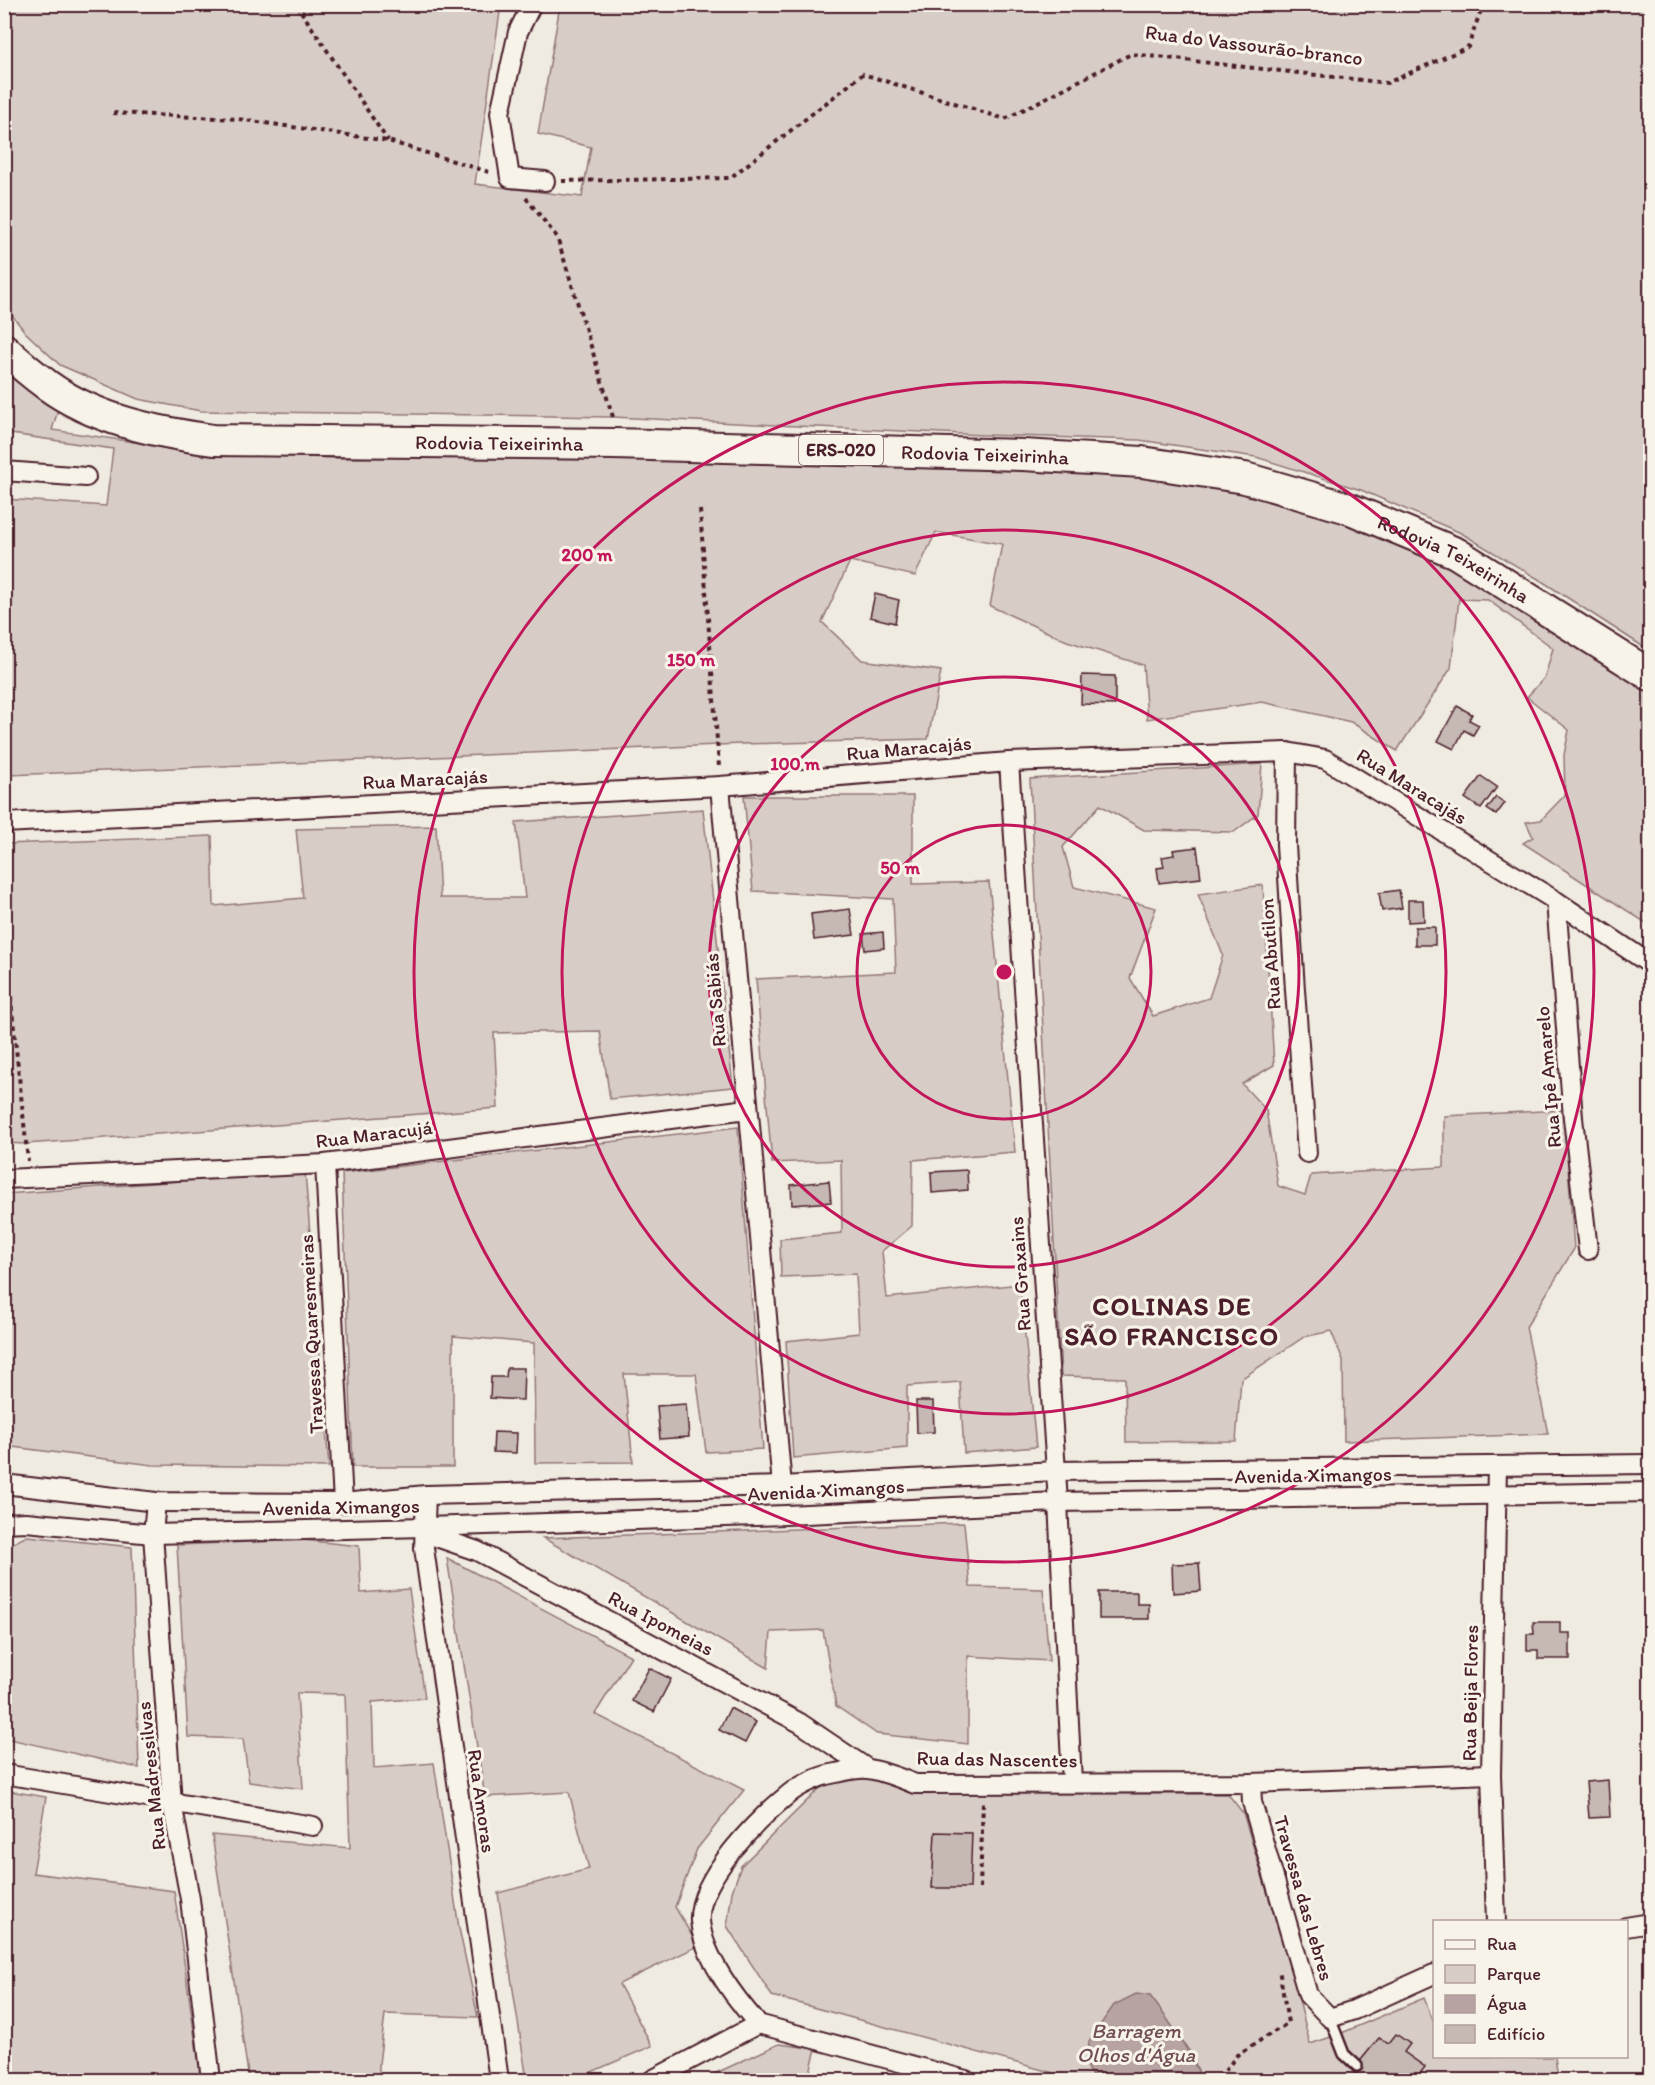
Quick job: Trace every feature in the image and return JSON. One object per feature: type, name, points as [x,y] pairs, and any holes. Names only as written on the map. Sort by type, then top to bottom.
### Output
[{"type":"main road","name":"Rodovia Teixeirinha","points":[[4,349],[49,386],[87,407],[124,422],[164,433],[213,440],[614,444],[1023,455],[1142,462],[1245,478],[1348,508],[1456,554],[1650,675]]},
{"type":"street","points":[[532,4],[518,32],[500,113],[510,178],[545,181]]},
{"type":"street","points":[[4,471],[86,477]]},
{"type":"street","name":"Rua Maracajás","points":[[4,823],[720,786],[1009,762],[1287,752],[1325,759],[1556,901],[1650,964]]},
{"type":"street","name":"Rua Abutilon","points":[[1287,752],[1286,845],[1307,1153]]},
{"type":"street","name":"Rua Graxains","points":[[1009,762],[1058,1502],[1072,1783]]},
{"type":"street","name":"Rua Sabiás","points":[[720,786],[782,1486]]},
{"type":"street","name":"Rua Ipê Amarelo","points":[[1556,901],[1573,1118],[1588,1250]]},
{"type":"street","name":"Rua Maracujá","points":[[4,1179],[325,1164],[747,1109]]},
{"type":"street","name":"Travessa Quaresmeiras","points":[[325,1164],[343,1503]]},
{"type":"street","name":"Avenida Ximangos","points":[[4,1484],[156,1502],[343,1503],[426,1495],[782,1486],[1055,1471],[1650,1464]]},
{"type":"street","name":"Rua Beija Flores","points":[[1496,1920],[1491,1774],[1497,1466]]},
{"type":"street","name":"Avenida Ximangos","points":[[4,1523],[26,1522],[153,1534],[425,1530],[1058,1502],[1650,1492]]},
{"type":"street","name":"Rua Amoras","points":[[426,1495],[424,1548],[499,2080]]},
{"type":"street","name":"Rua Madressilvas","points":[[156,1502],[153,1534],[172,1803],[190,1899],[212,2080]]},
{"type":"street","name":"Rua Ipomeias","points":[[425,1530],[477,1551],[789,1717],[868,1769]]},
{"type":"street","name":"Rua das Nascentes","points":[[758,2024],[738,2001],[718,1969],[704,1940],[700,1920],[704,1896],[715,1876],[738,1845],[791,1792],[828,1774],[868,1769],[915,1784],[983,1784],[1251,1783],[1491,1774]]},
{"type":"street","points":[[4,1774],[313,1826]]},
{"type":"street","name":"Travessa das Lebres","points":[[1251,1783],[1252,1802],[1308,1995],[1330,2018]]},
{"type":"street","points":[[1628,1927],[1650,1923]]},
{"type":"street","points":[[1330,2018],[1354,2010],[1433,1974]]},
{"type":"street","points":[[652,2080],[758,2024],[966,2080]]},
{"type":"lane","points":[[1330,2018],[1344,2054],[1357,2066]]},
{"type":"path","points":[[296,4],[388,141]]},
{"type":"path","name":"Rua do Vassourão-branco","points":[[545,181],[730,178],[863,74],[1005,119],[1131,54],[1387,83],[1468,47],[1483,4]]},
{"type":"path","points":[[113,113],[238,119],[388,141],[510,178],[557,237],[613,417]]},
{"type":"path","points":[[700,510],[719,745],[720,786]]},
{"type":"path","points":[[4,935],[30,1176]]},
{"type":"path","points":[[980,1888],[983,1784]]},
{"type":"path","points":[[1210,2080],[1223,2074],[1238,2055],[1288,2023],[1278,1959],[1293,1945]]},
{"type":"green space","points":[[5,4],[501,5],[475,184],[582,197],[591,147],[538,134],[560,5],[1650,5],[1650,651],[1540,580],[1461,533],[1361,490],[1256,457],[1139,440],[613,417],[201,411],[138,399],[60,365],[25,332],[5,306]]},
{"type":"green space","points":[[5,372],[58,410],[52,430],[161,446],[192,453],[334,458],[611,455],[1140,474],[1249,490],[1348,520],[1453,564],[1650,686],[1650,917],[1646,923],[1523,843],[1533,837],[1526,822],[1541,820],[1565,795],[1564,755],[1569,730],[1527,697],[1545,677],[1553,648],[1488,600],[1459,599],[1451,668],[1397,751],[1351,722],[1262,702],[1147,719],[1143,665],[1067,641],[990,606],[1002,544],[936,532],[915,576],[850,561],[822,622],[862,660],[941,671],[928,739],[741,744],[9,775],[4,689],[5,499],[106,506],[113,449],[5,433]]},
{"type":"green space","points":[[1262,764],[1258,814],[1234,832],[1144,830],[1100,805],[1063,847],[1074,887],[1156,908],[1130,978],[1153,1016],[1209,998],[1223,955],[1198,894],[1263,885],[1274,1065],[1242,1084],[1266,1110],[1278,1186],[1305,1195],[1311,1175],[1444,1167],[1444,1116],[1564,1110],[1574,1249],[1526,1327],[1548,1434],[1344,1441],[1343,1360],[1331,1331],[1304,1337],[1241,1379],[1236,1441],[1126,1442],[1125,1378],[1061,1376],[1030,779]]},
{"type":"green space","points":[[744,796],[913,796],[913,884],[989,882],[1015,1152],[913,1160],[912,1226],[882,1251],[887,1298],[1020,1284],[1036,1447],[964,1453],[960,1382],[907,1386],[907,1448],[793,1458],[786,1341],[859,1333],[856,1274],[781,1277],[780,1239],[842,1233],[841,1160],[772,1163],[756,979],[896,972],[893,899],[753,891]]},
{"type":"green space","points":[[703,809],[733,1087],[610,1099],[600,1031],[494,1033],[498,1108],[26,1144],[5,1143],[5,844],[212,836],[214,906],[303,898],[296,829],[436,826],[440,898],[525,898],[516,822]]},
{"type":"green space","points":[[738,1127],[763,1449],[706,1452],[696,1374],[624,1374],[633,1462],[535,1463],[534,1343],[453,1336],[453,1467],[353,1467],[342,1173]]},
{"type":"green space","points":[[305,1172],[329,1467],[153,1465],[5,1446],[5,1194]]},
{"type":"green space","points":[[964,1523],[970,1587],[1043,1589],[1049,1661],[968,1656],[968,1744],[877,1734],[836,1706],[823,1630],[771,1632],[768,1668],[543,1538]]},
{"type":"green space","points":[[27,1536],[132,1547],[139,1768],[5,1738],[5,1547]]},
{"type":"green space","points":[[303,1540],[359,1546],[361,1593],[409,1589],[425,1698],[372,1702],[374,1768],[434,1763],[459,1928],[478,2017],[385,2014],[379,2080],[249,2080],[212,1835],[350,1848],[345,1694],[297,1693],[303,1789],[249,1782],[243,1739],[188,1737],[177,1545]]},
{"type":"green space","points":[[447,1558],[631,1656],[595,1714],[744,1790],[697,1849],[675,1907],[698,1946],[619,1984],[652,2046],[573,2080],[527,2080],[498,1893],[589,1869],[569,1792],[485,1797]]},
{"type":"green space","points":[[866,1777],[913,1793],[1228,1794],[1243,1813],[1294,1980],[1310,2044],[1424,1998],[1433,2020],[1433,2058],[1555,2058],[1558,2080],[1194,2080],[1201,2077],[1190,2052],[1150,1996],[1094,2079],[1098,2080],[1079,2080],[772,1996],[727,1926],[732,1892],[741,1866],[822,1786]]},
{"type":"green space","points":[[4,1790],[46,1797],[33,1873],[174,1891],[201,2080],[5,2080]]},
{"type":"green space","points":[[779,2044],[816,2049],[808,2080],[701,2080]]},
{"type":"water","name":"Barragem Olhos d'Água","points":[[1136,1994],[1150,1996],[1165,2015],[1201,2078],[1194,2080],[1094,2079],[1087,2068],[1089,2041],[1114,2005]]},
{"type":"building","points":[[875,594],[899,600],[895,623],[870,617]]},
{"type":"building","points":[[1082,675],[1115,676],[1115,705],[1081,704]]},
{"type":"building","points":[[1457,706],[1472,714],[1469,720],[1479,725],[1473,735],[1464,730],[1454,749],[1438,741]]},
{"type":"building","points":[[1481,776],[1497,787],[1481,809],[1465,798]]},
{"type":"building","points":[[1496,797],[1505,803],[1496,815],[1487,809]]},
{"type":"building","points":[[1197,847],[1201,878],[1159,883],[1157,868],[1164,867],[1162,857],[1174,855],[1173,850]]},
{"type":"building","points":[[1399,890],[1402,908],[1382,911],[1379,893]]},
{"type":"building","points":[[1408,900],[1423,900],[1424,921],[1408,922]]},
{"type":"building","points":[[850,909],[854,935],[814,940],[811,914]]},
{"type":"building","points":[[1415,927],[1435,927],[1435,945],[1415,945]]},
{"type":"building","points":[[883,932],[884,948],[865,950],[863,934]]},
{"type":"building","points":[[967,1170],[968,1190],[932,1193],[931,1172]]},
{"type":"building","points":[[829,1181],[831,1202],[792,1205],[791,1185]]},
{"type":"building","points":[[507,1368],[524,1368],[523,1400],[490,1398],[491,1377],[506,1377]]},
{"type":"building","points":[[916,1401],[933,1401],[934,1432],[917,1433]]},
{"type":"building","points":[[686,1404],[689,1437],[660,1439],[657,1406]]},
{"type":"building","points":[[494,1432],[517,1433],[516,1453],[493,1452]]},
{"type":"building","points":[[1199,1563],[1201,1591],[1173,1593],[1172,1564]]},
{"type":"building","points":[[1099,1592],[1137,1592],[1137,1604],[1149,1604],[1149,1619],[1099,1619]]},
{"type":"building","points":[[1533,1622],[1560,1622],[1560,1633],[1570,1633],[1570,1659],[1538,1659],[1538,1650],[1527,1650],[1527,1634],[1534,1634]]},
{"type":"building","points":[[649,1668],[671,1679],[654,1712],[632,1701]]},
{"type":"building","points":[[730,1708],[756,1722],[745,1743],[719,1730]]},
{"type":"building","points":[[1608,1780],[1610,1817],[1589,1818],[1586,1782]]},
{"type":"building","points":[[935,1832],[972,1833],[970,1888],[932,1888]]},
{"type":"building","points":[[1396,2034],[1410,2044],[1404,2052],[1425,2067],[1415,2080],[1359,2080],[1361,2078],[1352,2071],[1379,2038],[1389,2043]]},
{"type":"district","name":"COLINAS DE SÃO FRANCISCO","points":[[1172,1321]]}]
